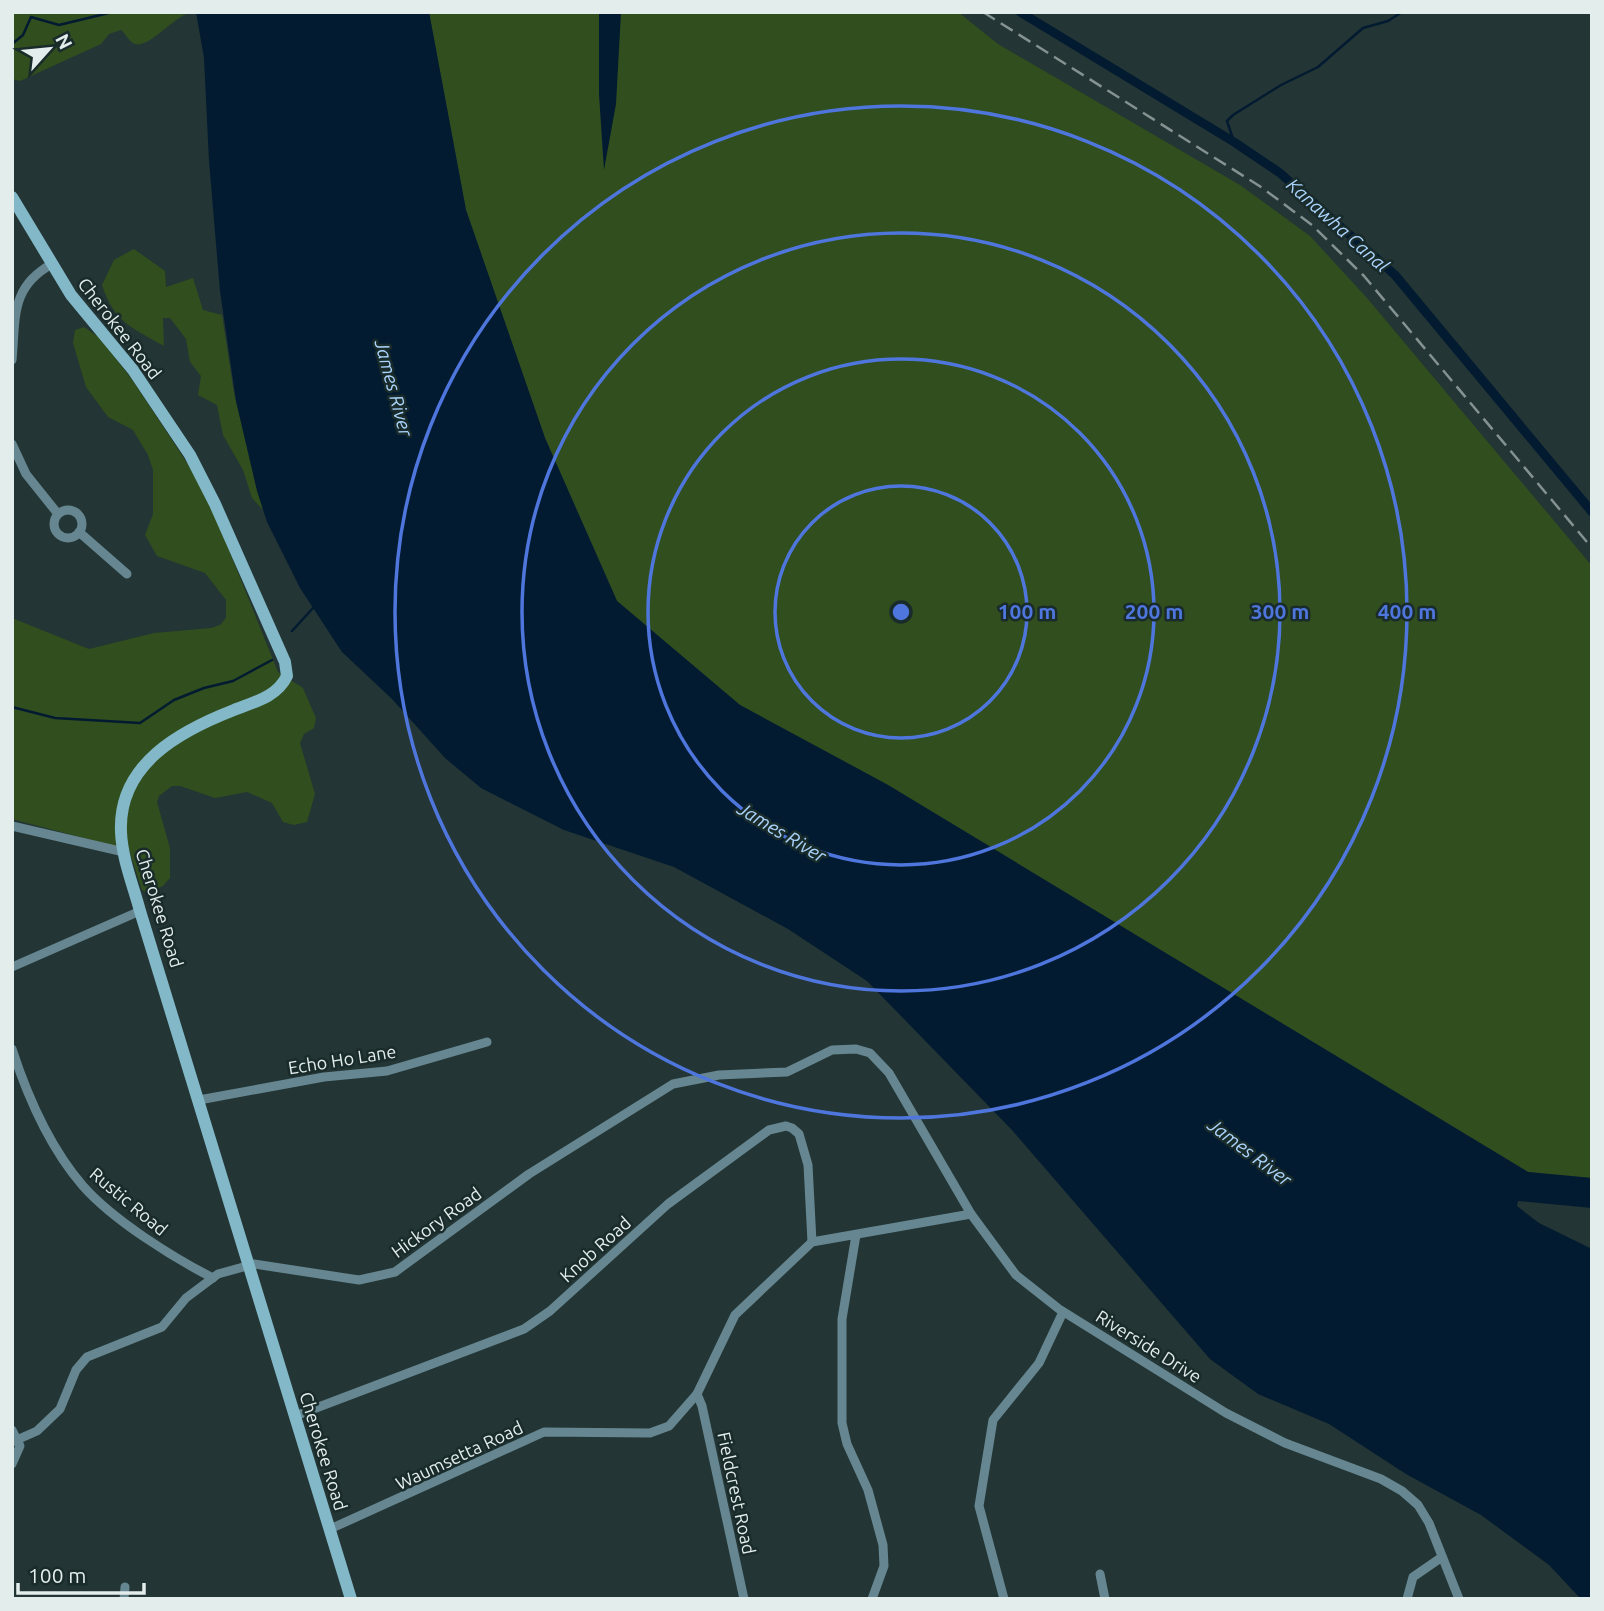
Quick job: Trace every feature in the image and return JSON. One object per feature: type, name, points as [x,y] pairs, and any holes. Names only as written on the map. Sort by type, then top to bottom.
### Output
[{"type":"street","name":"Cherokee Road","points":[[12,197],[80,307],[133,370],[190,455],[225,524],[287,669],[284,683],[273,694],[198,724],[171,739],[150,758],[137,776],[125,802],[121,822],[124,852],[141,911],[247,1266],[351,1599]]},
{"type":"street","points":[[12,360],[20,293],[32,276],[52,264]]},
{"type":"street","points":[[12,444],[26,474],[58,514]]},
{"type":"street","points":[[66,510],[75,512],[82,524],[79,532],[70,537],[59,534],[54,523],[58,514],[66,510]]},
{"type":"street","points":[[79,532],[127,574]]},
{"type":"street","points":[[12,826],[124,852]]},
{"type":"street","points":[[12,967],[141,911]]},
{"type":"street","name":"Echo Ho Lane","points":[[199,1100],[324,1077],[387,1071],[487,1042]]},
{"type":"street","name":"Hickory Road","points":[[15,1441],[37,1431],[60,1409],[76,1370],[87,1357],[162,1327],[186,1298],[213,1278],[247,1266],[359,1280],[395,1272],[529,1174],[673,1084],[719,1075],[788,1072],[841,1048],[870,1053]]},
{"type":"street","name":"Rustic Road","points":[[12,1049],[26,1089],[63,1158],[83,1187],[161,1248],[213,1278]]},
{"type":"street","name":"Riverside Drive","points":[[870,1053],[889,1073],[971,1214],[1016,1275],[1063,1312],[1226,1413],[1285,1443],[1381,1479],[1402,1491],[1418,1505],[1459,1599]]},
{"type":"street","name":"Knob Road","points":[[295,1416],[524,1329],[550,1311],[668,1204],[769,1130],[779,1127],[792,1128],[803,1145],[812,1242]]},
{"type":"street","points":[[812,1242],[971,1214]]},
{"type":"street","points":[[856,1235],[842,1319],[842,1423],[847,1444],[868,1490],[883,1545],[884,1566],[872,1599]]},
{"type":"street","name":"Waumsetta Road","points":[[330,1529],[544,1432],[650,1433],[669,1426],[697,1394],[735,1315],[812,1242]]},
{"type":"street","points":[[1004,1599],[979,1506],[993,1420],[1039,1363],[1063,1312]]},
{"type":"street","name":"Fieldcrest Road","points":[[697,1394],[702,1406],[744,1599]]},
{"type":"street","points":[[12,1430],[20,1447],[12,1464]]},
{"type":"street","points":[[1407,1599],[1413,1577],[1442,1557]]},
{"type":"street","points":[[1100,1574],[1105,1599]]},
{"type":"street","points":[[124,1599],[125,1587]]},
{"type":"green space","points":[[12,12],[192,12],[177,19],[146,42],[133,43],[121,30],[109,34],[101,44],[20,81],[12,79]]},
{"type":"green space","points":[[429,12],[958,12],[998,44],[1240,185],[1310,236],[1367,298],[1592,566],[1592,1178],[1528,1172],[888,785],[740,705],[617,601],[545,438],[466,210]]},
{"type":"green space","points":[[134,249],[165,271],[166,287],[193,278],[203,310],[222,315],[234,393],[263,510],[252,498],[243,470],[223,435],[217,405],[198,395],[201,376],[190,362],[186,339],[170,318],[163,318],[164,346],[126,323],[118,316],[107,298],[102,285],[114,260]]},
{"type":"green space","points":[[84,327],[100,338],[133,381],[193,472],[218,523],[278,672],[303,688],[316,718],[314,728],[304,734],[300,743],[315,794],[307,822],[294,825],[283,822],[272,803],[247,792],[215,798],[180,786],[172,786],[159,796],[157,802],[170,848],[170,878],[163,886],[147,893],[142,890],[129,850],[12,819],[12,618],[89,649],[154,633],[211,628],[220,625],[226,618],[226,600],[205,573],[157,556],[145,535],[153,514],[153,470],[148,455],[133,430],[108,417],[86,387],[73,343],[75,330]]},
{"type":"water","name":"James River","points":[[196,12],[429,12],[466,210],[545,438],[617,601],[740,705],[888,785],[1528,1172],[1592,1178],[1592,1208],[1518,1201],[1517,1206],[1539,1223],[1592,1249],[1592,1599],[1581,1599],[1549,1565],[1481,1515],[1406,1474],[1329,1424],[1258,1394],[1210,1359],[1011,1129],[867,981],[788,929],[674,867],[564,830],[481,788],[445,758],[392,699],[342,652],[300,588],[267,522],[236,401],[220,291],[204,58]]},
{"type":"water","points":[[599,12],[621,12],[616,104],[604,170],[599,94]]},
{"type":"waterway","points":[[12,44],[23,35],[31,17],[59,25],[113,12]]},
{"type":"waterway","name":"Kanawha Canal","points":[[1020,12],[1234,142],[1280,173],[1395,275],[1592,512]]},
{"type":"waterway","points":[[1234,142],[1227,121],[1233,115],[1281,85],[1318,67],[1363,28],[1388,21],[1402,12]]},
{"type":"waterway","points":[[292,631],[313,608]]},
{"type":"waterway","points":[[12,707],[55,718],[140,723],[174,700],[204,688],[233,681],[272,660]]},
{"type":"railway","points":[[983,12],[1261,187],[1312,225],[1364,276],[1592,548]]}]
